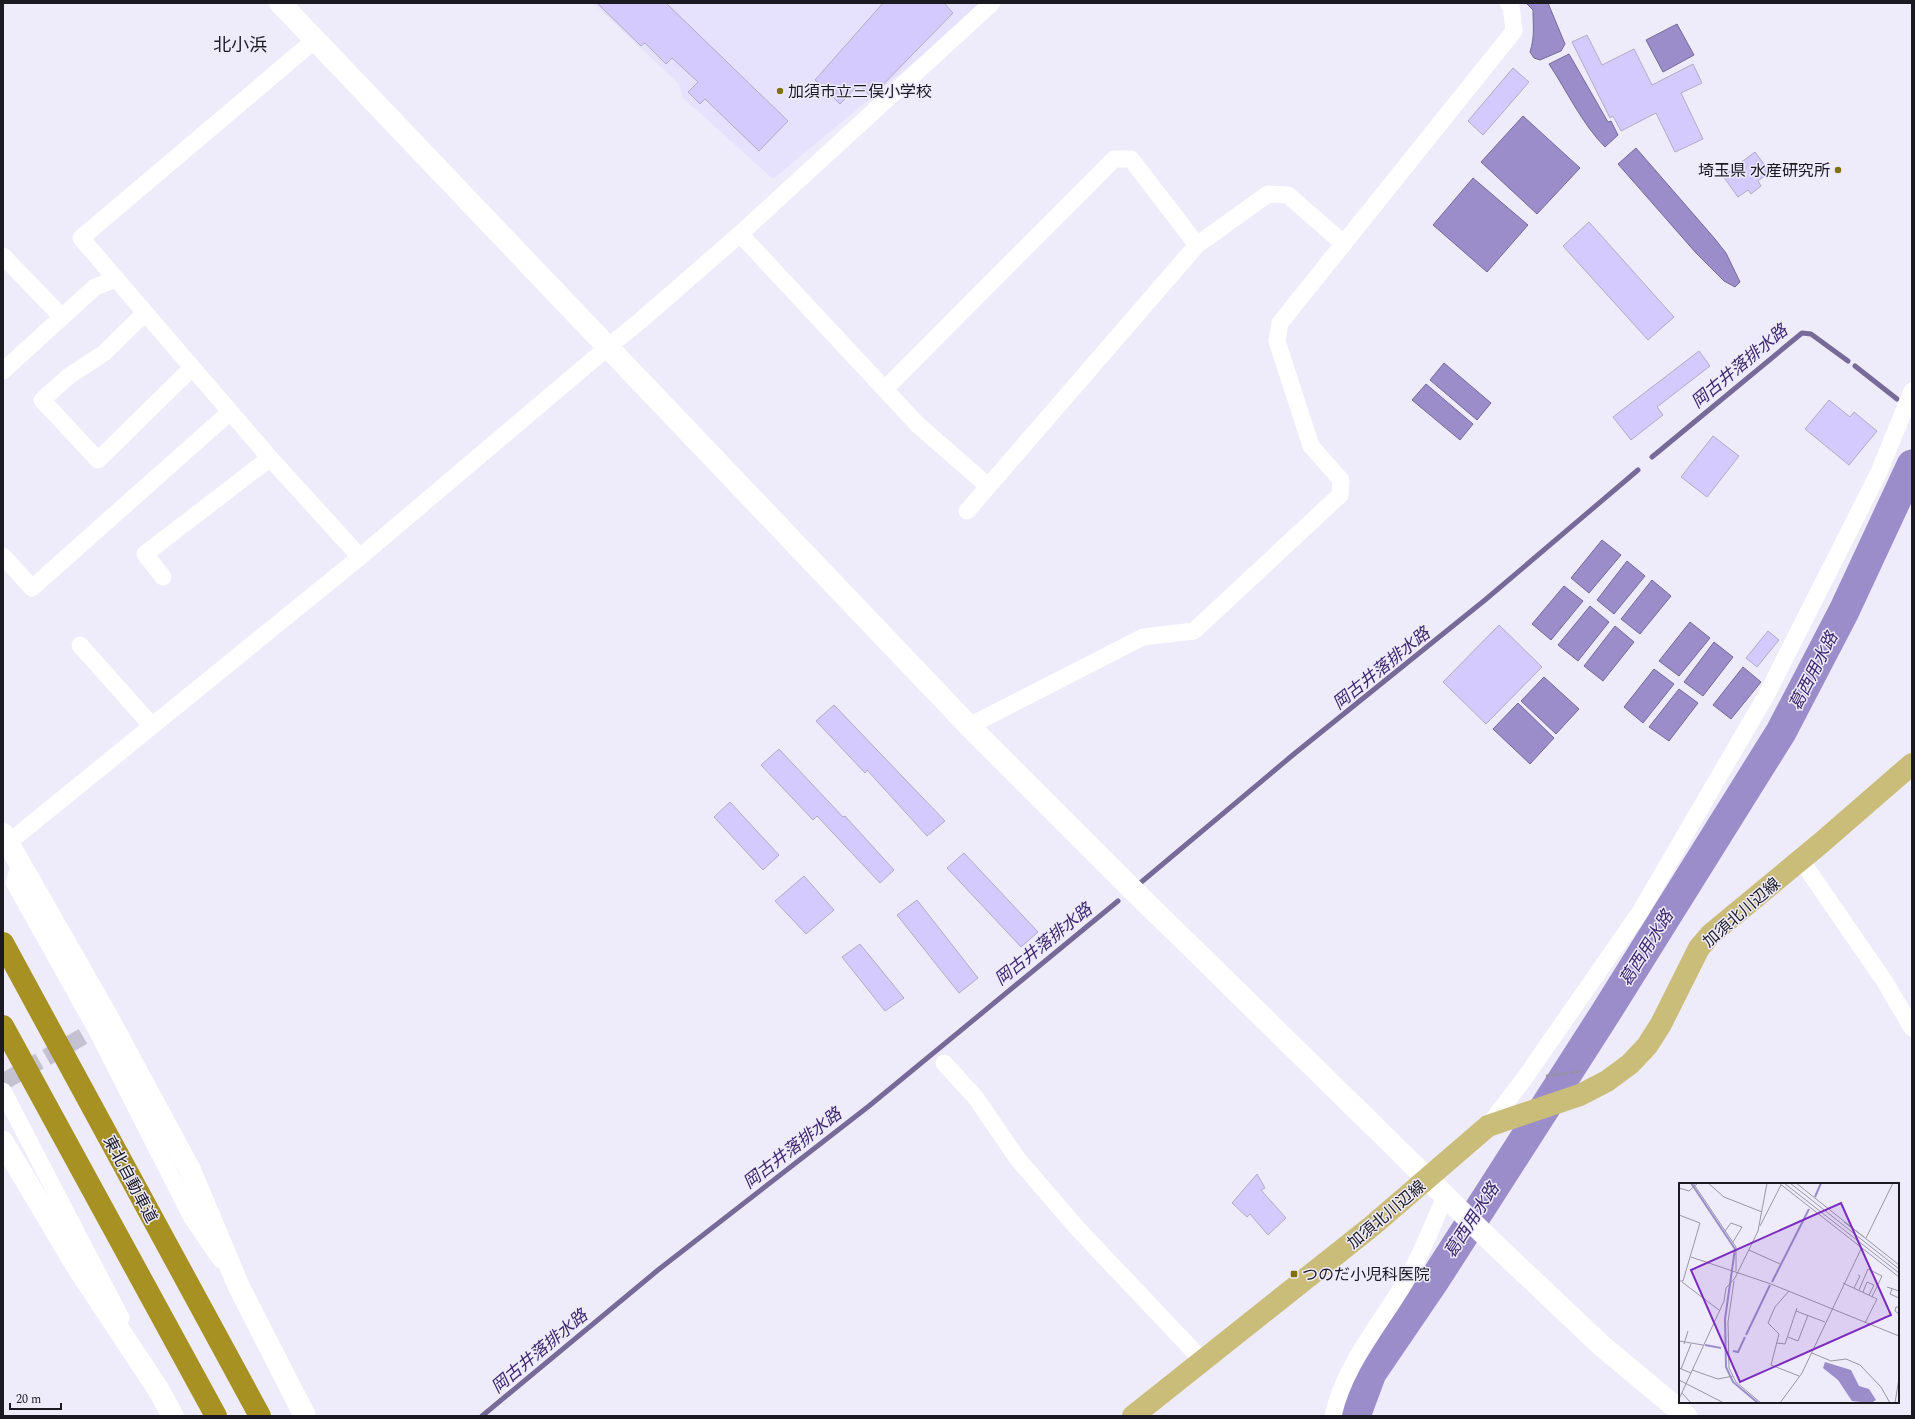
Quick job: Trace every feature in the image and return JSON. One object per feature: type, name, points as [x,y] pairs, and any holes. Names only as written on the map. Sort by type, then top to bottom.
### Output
[{"type":"highway","name":"東北自動車道","points":[[3,942],[260,1416]]},
{"type":"highway","points":[[3,1026],[216,1416]]},
{"type":"main road","name":"加須北川辺線","points":[[1133,1416],[1429,1178],[1488,1126],[1580,1095],[1612,1077],[1630,1064],[1647,1046],[1661,1024],[1699,948],[1711,934],[1801,860],[1912,764]]},
{"type":"street","points":[[280,3],[316,39],[969,726],[1132,890],[1429,1178],[1490,1240],[1602,1346],[1686,1416]]},
{"type":"street","points":[[305,1416],[239,1287],[190,1170],[108,1018],[6,839],[152,726],[360,557],[640,321],[740,234],[992,3]]},
{"type":"street","points":[[969,726],[1143,637],[1194,630],[1340,495],[1341,480],[1311,446],[1276,341],[1280,323],[1514,31],[1511,6],[1508,3]]},
{"type":"street","points":[[316,39],[81,238],[270,458],[360,557]]},
{"type":"street","points":[[884,389],[1114,159],[1131,159],[1197,245]]},
{"type":"street","points":[[967,511],[1197,245],[1268,194],[1288,195],[1344,244]]},
{"type":"street","points":[[740,234],[918,425],[988,486]]},
{"type":"street","points":[[3,256],[62,317]]},
{"type":"street","points":[[3,371],[95,287],[116,280]]},
{"type":"street","points":[[145,313],[104,353],[69,376],[42,400],[98,460],[192,368]]},
{"type":"street","points":[[1488,1126],[1524,1079],[1640,912],[1767,694],[1879,472],[1912,391]]},
{"type":"street","points":[[3,556],[32,588],[230,412]]},
{"type":"street","points":[[163,577],[145,554],[270,458]]},
{"type":"street","points":[[80,645],[152,726]]},
{"type":"street","points":[[1801,860],[1885,982],[1912,1028]]},
{"type":"street","points":[[944,1063],[976,1098],[1017,1158],[1078,1229],[1203,1361]]},
{"type":"street","points":[[3,1091],[173,1416]]},
{"type":"street","points":[[3,1142],[76,1265],[158,1389]]},
{"type":"street","points":[[1333,1416],[1336,1403],[1352,1365],[1404,1284],[1446,1195]]},
{"type":"path","points":[[1524,1079],[1590,1070]]},
{"type":"shaded area","name":"加須市立三俣小学校","points":[[593,3],[985,3],[773,179],[682,97],[679,84]]},
{"type":"shaded area","points":[[1526,3],[1548,3],[1565,44],[1561,51],[1540,60],[1534,58],[1530,52],[1533,36],[1533,10]]},
{"type":"shaded area","points":[[1677,24],[1694,55],[1663,72],[1646,40]]},
{"type":"shaded area","points":[[1569,54],[1608,122],[1611,121],[1618,135],[1605,147],[1582,118],[1549,64]]},
{"type":"shaded area","points":[[1523,116],[1580,168],[1537,214],[1481,162]]},
{"type":"shaded area","points":[[1636,148],[1726,253],[1740,282],[1735,287],[1724,281],[1696,253],[1618,164]]},
{"type":"shaded area","points":[[1473,178],[1528,225],[1487,272],[1433,225]]},
{"type":"shaded area","points":[[1444,363],[1491,403],[1477,420],[1430,380]]},
{"type":"shaded area","points":[[1426,384],[1473,424],[1460,440],[1412,400]]},
{"type":"shaded area","points":[[1602,540],[1621,555],[1589,593],[1571,578]]},
{"type":"shaded area","points":[[1627,561],[1645,576],[1614,614],[1597,600]]},
{"type":"shaded area","points":[[1652,580],[1671,596],[1640,634],[1621,619]]},
{"type":"shaded area","points":[[1564,586],[1583,601],[1551,640],[1532,624]]},
{"type":"shaded area","points":[[1590,606],[1609,622],[1578,661],[1558,645]]},
{"type":"shaded area","points":[[1690,622],[1710,638],[1679,676],[1659,661]]},
{"type":"shaded area","points":[[1615,626],[1634,642],[1603,681],[1584,666]]},
{"type":"shaded area","points":[[1714,642],[1733,657],[1703,696],[1684,682]]},
{"type":"shaded area","points":[[1743,667],[1761,682],[1731,719],[1713,705]]},
{"type":"shaded area","points":[[1654,669],[1674,684],[1643,723],[1624,707]]},
{"type":"shaded area","points":[[1544,677],[1579,709],[1556,734],[1521,701]]},
{"type":"shaded area","points":[[1679,689],[1698,703],[1669,741],[1649,727]]},
{"type":"shaded area","points":[[1518,703],[1554,738],[1530,764],[1493,729]]},
{"type":"building","points":[[597,3],[666,3],[788,121],[759,151],[705,99],[700,104],[688,92],[698,82],[672,58],[666,64],[645,43],[641,46]]},
{"type":"building","points":[[883,3],[944,3],[953,13],[871,97],[859,84],[840,104],[815,80]]},
{"type":"building","points":[[1587,35],[1602,65],[1634,49],[1652,85],[1693,64],[1702,83],[1681,93],[1703,139],[1675,152],[1656,113],[1621,131],[1613,116],[1610,118],[1572,42]]},
{"type":"building","points":[[1513,68],[1529,82],[1483,135],[1468,121]]},
{"type":"building","points":[[1755,152],[1770,172],[1758,181],[1761,186],[1751,194],[1748,190],[1738,197],[1723,176]]},
{"type":"building","points":[[1589,222],[1674,317],[1648,340],[1563,246]]},
{"type":"building","points":[[1699,351],[1710,366],[1657,407],[1663,415],[1631,440],[1613,417]]},
{"type":"building","points":[[1829,400],[1850,417],[1854,412],[1877,431],[1849,465],[1805,429]]},
{"type":"building","points":[[1713,436],[1739,456],[1707,497],[1681,477]]},
{"type":"building","points":[[1499,625],[1542,667],[1486,724],[1443,682]]},
{"type":"building","points":[[1768,631],[1779,640],[1757,667],[1746,658]]},
{"type":"building","points":[[834,705],[945,821],[927,836],[867,770],[865,773],[816,721]]},
{"type":"building","points":[[779,749],[843,817],[845,816],[894,870],[880,883],[817,816],[813,820],[761,765]]},
{"type":"building","points":[[730,802],[779,855],[763,870],[714,817]]},
{"type":"building","points":[[964,853],[1038,932],[1021,947],[947,868]]},
{"type":"building","points":[[804,876],[834,910],[806,934],[775,901]]},
{"type":"building","points":[[917,900],[978,978],[959,993],[897,915]]},
{"type":"building","points":[[860,944],[904,998],[885,1011],[842,957]]},
{"type":"building","points":[[1257,1174],[1265,1188],[1261,1190],[1286,1218],[1268,1235],[1250,1214],[1247,1217],[1232,1203]]},
{"type":"waterway","name":"岡古井落排水路","points":[[1652,457],[1802,333],[1811,334],[1848,361]]},
{"type":"waterway","name":"岡古井落排水路","points":[[1855,366],[1897,399]]},
{"type":"waterway","name":"葛西用水路","points":[[1355,1416],[1371,1373],[1435,1279],[1603,1017],[1781,732],[1844,611],[1912,465]]},
{"type":"waterway","name":"岡古井落排水路","points":[[1139,884],[1294,754],[1485,600],[1638,470]]},
{"type":"waterway","name":"岡古井落排水路","points":[[482,1416],[658,1270],[869,1106],[1118,901]]},
{"type":"tunnel","points":[[3,1082],[96,1029]]},
{"type":"place","name":"加須市立三俣小学校","points":[[780,91]]},
{"type":"place","name":"埼玉県 水産研究所","points":[[1838,170]]},
{"type":"place","name":"つのだ小児科医院","points":[[1294,1274]]},
{"type":"district","name":"北小浜","points":[[240,45]]}]
